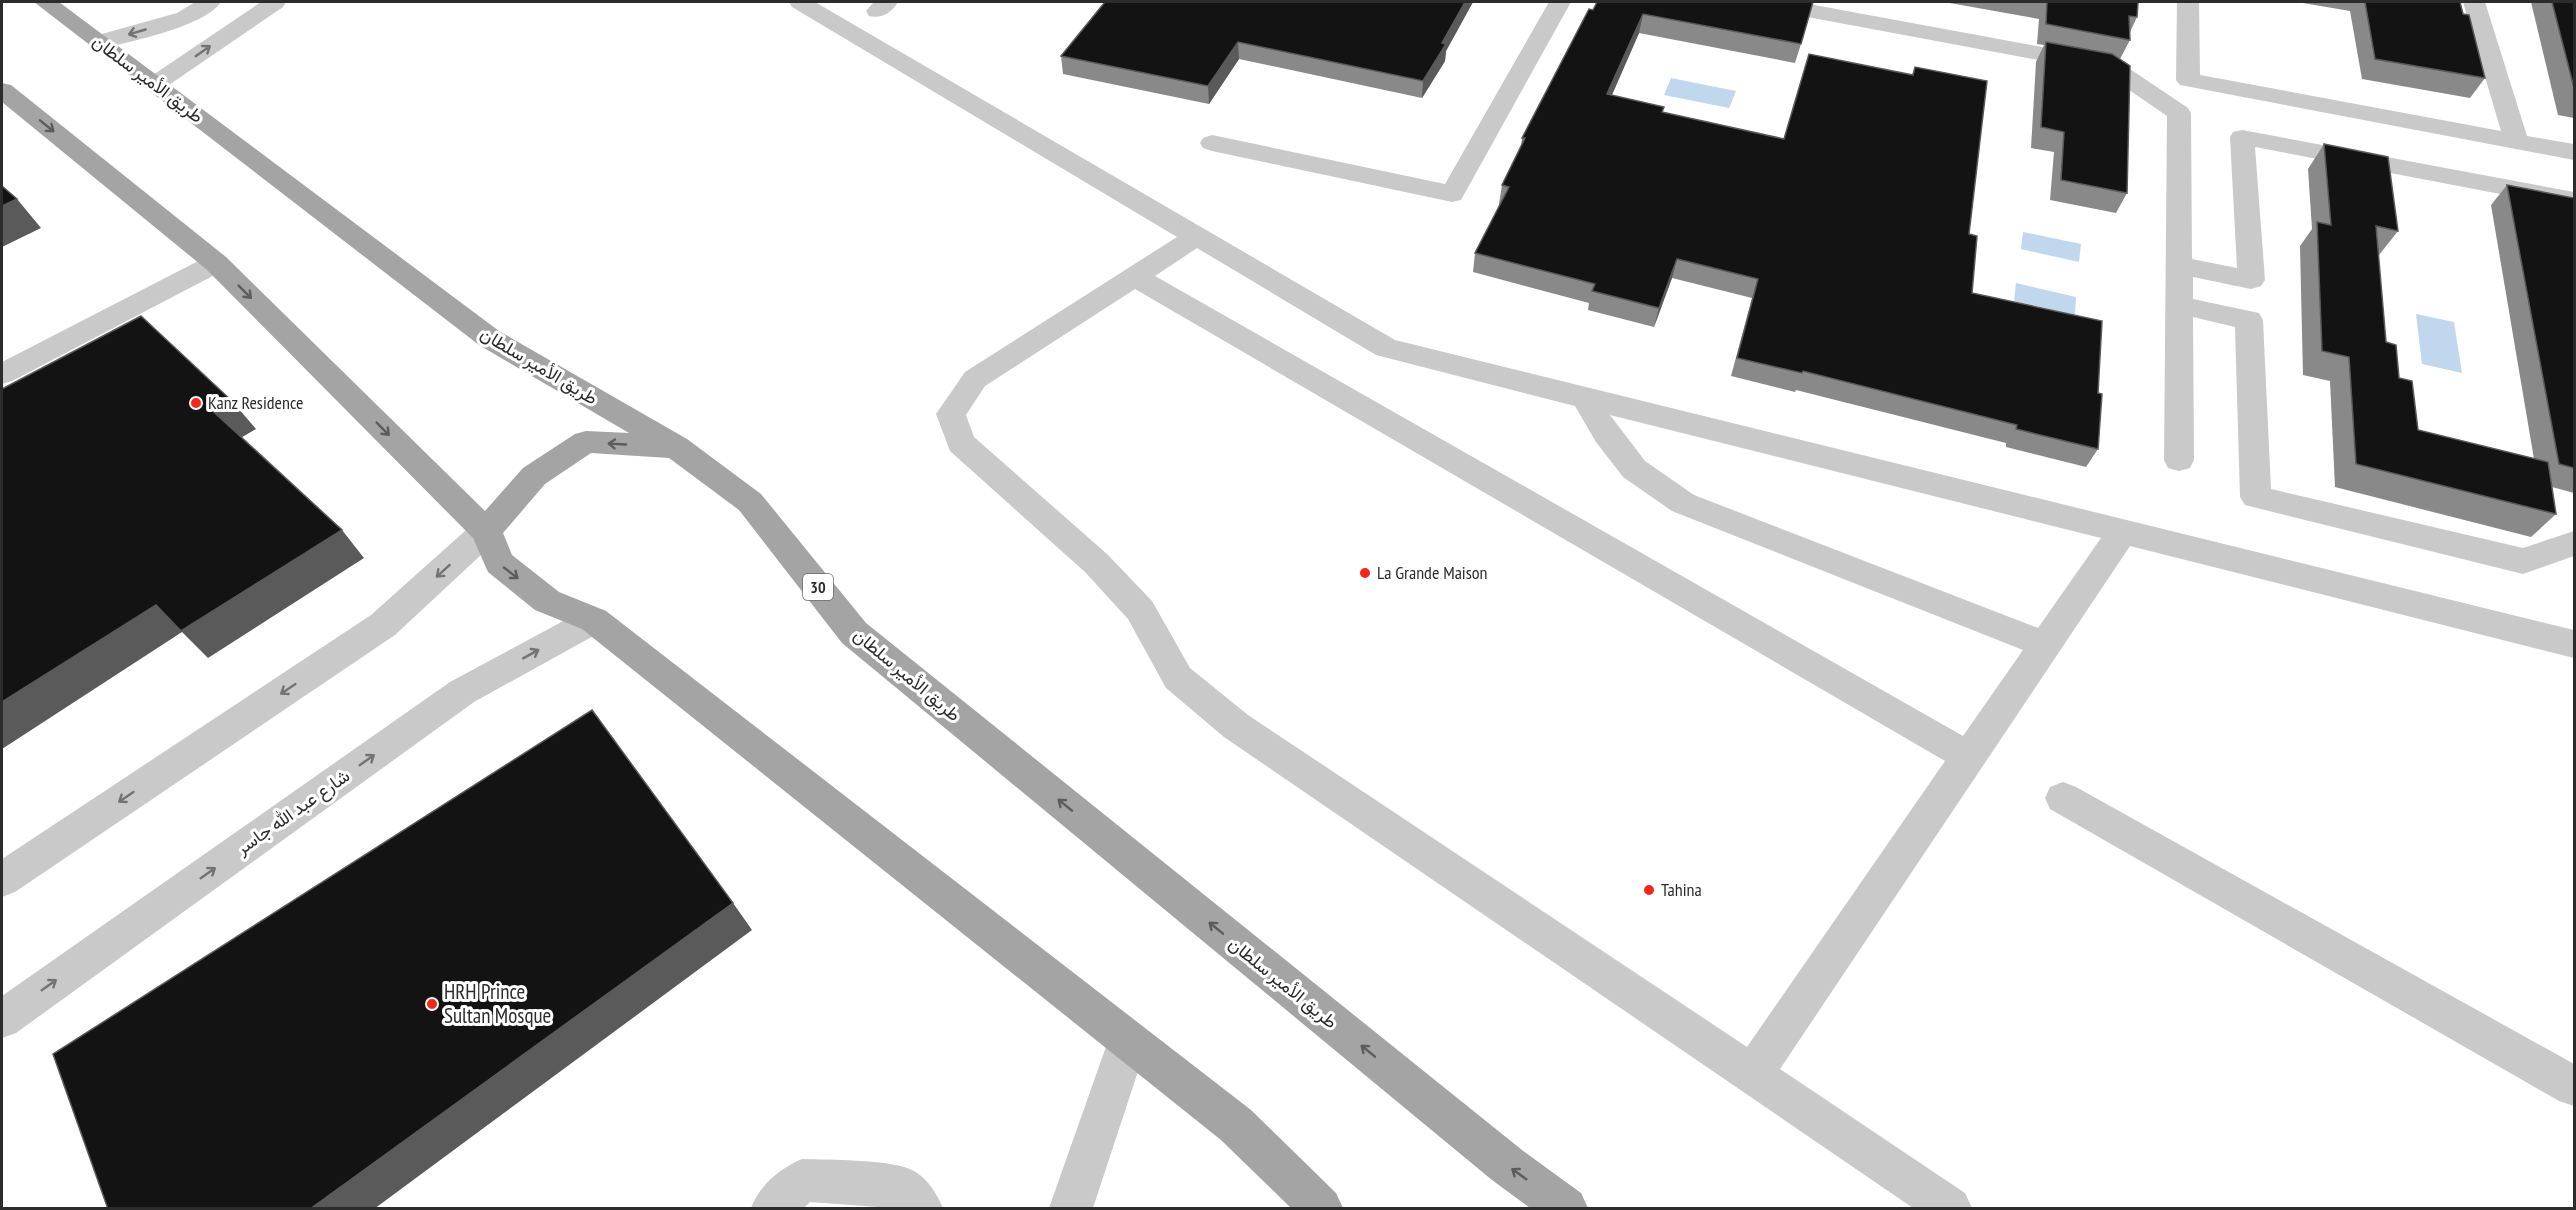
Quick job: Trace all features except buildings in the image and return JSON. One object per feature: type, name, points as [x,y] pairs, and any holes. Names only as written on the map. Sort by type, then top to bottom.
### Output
[{"type":"main road","name":"طريق الأمير سلطان","points":[[45,2],[489,338],[676,447],[750,502],[854,633],[1507,1165],[1566,1209]]},
{"type":"main road","points":[[2,90],[216,263],[486,531],[498,563],[547,601],[594,620],[1236,1125],[1321,1209]]},
{"type":"main road","points":[[486,531],[534,476],[586,442],[676,447]]},
{"type":"street","points":[[99,42],[185,18],[210,2]]},
{"type":"street","points":[[155,84],[275,2]]},
{"type":"street","points":[[800,2],[1386,348],[2574,644]]},
{"type":"street","points":[[1212,142],[1452,195],[1560,2]]},
{"type":"street","points":[[1764,2],[2110,66],[2179,113],[2179,460]]},
{"type":"street","points":[[2188,2],[2188,80],[2574,152]]},
{"type":"street","points":[[2474,2],[2516,141]]},
{"type":"street","points":[[2179,265],[2251,280],[2242,137],[2574,201]]},
{"type":"street","points":[[1197,236],[975,380],[951,414],[961,443],[1096,563],[1140,610],[1178,678],[1236,726],[1950,1209]]},
{"type":"street","points":[[2,374],[216,263]]},
{"type":"street","points":[[1134,276],[1969,757]]},
{"type":"street","points":[[2179,305],[2249,320],[2256,497],[2523,561],[2574,543]]},
{"type":"street","points":[[1585,397],[1607,434],[1634,469],[1683,503],[2046,645]]},
{"type":"street","points":[[2,880],[383,625],[486,531]]},
{"type":"street","points":[[1752,1076],[2122,531]]},
{"type":"street","name":"شارع عبد الله جاسر","points":[[2,1019],[462,692],[594,620]]},
{"type":"street","points":[[2064,798],[2574,1086]]},
{"type":"street","points":[[1071,1209],[1128,1041]]},
{"type":"street","points":[[773,1209],[802,1180],[900,1187],[921,1209]]},
{"type":"water","points":[[1671,78],[1736,91],[1729,108],[1664,95]]},
{"type":"water","points":[[2023,232],[2081,244],[2079,262],[2021,249]]},
{"type":"water","points":[[2016,283],[2076,297],[2075,315],[2014,301]]},
{"type":"water","points":[[2416,314],[2454,322],[2462,373],[2422,364]]},
{"type":"place","name":"Kanz Residence","points":[[196,403]]},
{"type":"place","name":"La Grande Maison","points":[[1365,573]]},
{"type":"place","name":"Tahina","points":[[1649,890]]},
{"type":"place","name":"HRH Prince Sultan Mosque","points":[[432,1004]]}]
